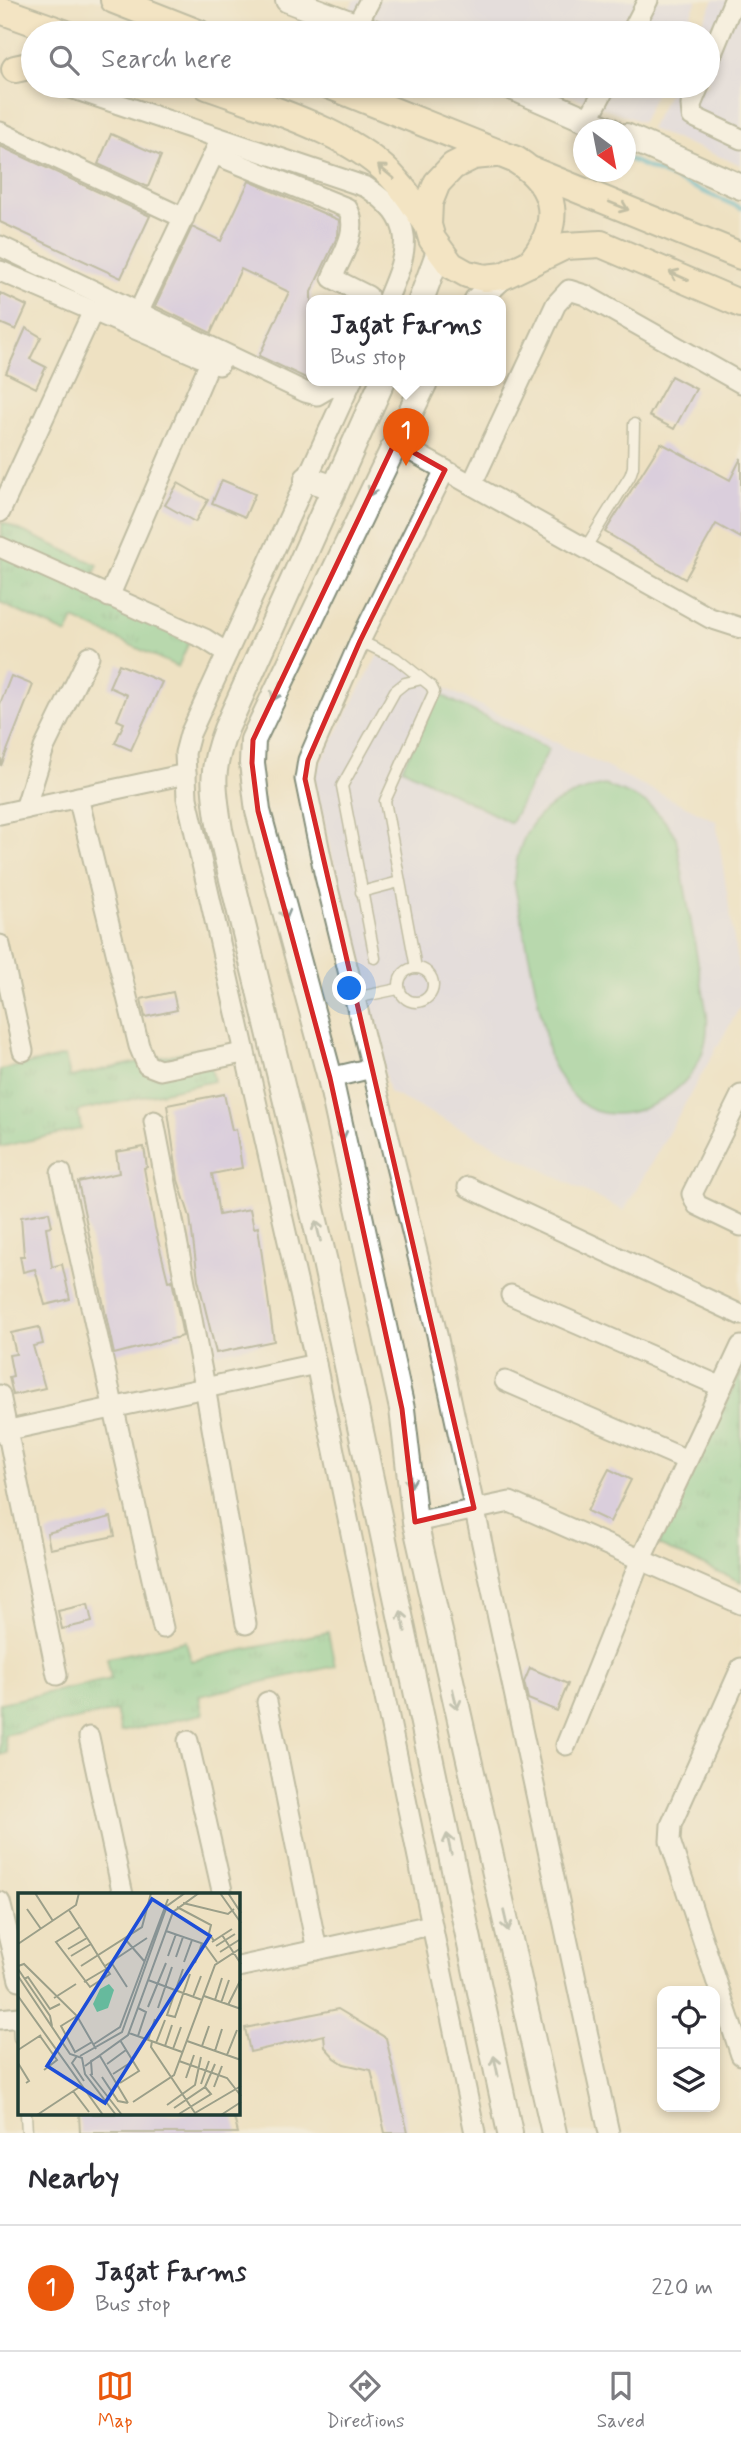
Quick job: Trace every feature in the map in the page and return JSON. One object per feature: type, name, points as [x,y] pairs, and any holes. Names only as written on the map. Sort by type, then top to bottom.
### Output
[{"type":"main road","points":[[114,0],[147,7],[174,21]]},
{"type":"main road","points":[[0,10],[31,21]]},
{"type":"main road","points":[[240,98],[354,146],[396,180],[429,225],[439,251],[452,265],[467,274],[485,278],[503,276],[565,247],[601,244],[741,304]]},
{"type":"main road","points":[[360,98],[495,154],[516,160],[533,171],[741,256]]},
{"type":"main road","points":[[429,225],[429,203],[437,183],[453,166],[472,156],[495,154]]},
{"type":"main road","points":[[530,263],[544,247],[551,228],[552,207],[546,187],[533,171]]},
{"type":"street","points":[[288,0],[327,7],[352,21]]},
{"type":"street","points":[[367,21],[370,0]]},
{"type":"street","points":[[637,21],[648,0]]},
{"type":"street","points":[[720,34],[734,0]]},
{"type":"street","points":[[96,98],[218,146],[347,208],[354,217],[352,230],[332,278],[366,295]]},
{"type":"street","points":[[537,98],[585,119]]},
{"type":"street","points":[[600,119],[604,98]]},
{"type":"street","points":[[694,98],[691,105],[692,116],[741,139]]},
{"type":"street","points":[[0,132],[184,218]]},
{"type":"street","points":[[636,141],[741,187]]},
{"type":"street","points":[[139,311],[218,146]]},
{"type":"street","points":[[218,146],[366,187],[388,201],[401,217],[404,232],[404,261],[389,295]]},
{"type":"street","points":[[0,246],[305,392],[317,396],[330,386]]},
{"type":"street","points":[[423,295],[439,251]]},
{"type":"street","points":[[0,271],[335,417]]},
{"type":"street","points":[[482,295],[503,276]]},
{"type":"street","points":[[472,484],[556,304],[569,290],[585,295],[741,383]]},
{"type":"street","points":[[0,512],[93,311]]},
{"type":"street","points":[[109,597],[210,362]]},
{"type":"street","points":[[349,386],[190,734],[185,753],[186,774],[190,819],[316,1364],[475,2133]]},
{"type":"street","points":[[380,386],[332,487],[226,729],[214,760],[212,781],[220,830],[325,1262],[361,1424],[510,2133]]},
{"type":"street","points":[[423,386],[253,740],[252,763],[258,811],[330,1077],[370,1263],[396,1301],[407,1353],[402,1409],[415,1522],[554,2133]]},
{"type":"street","points":[[395,442],[710,618],[741,628]]},
{"type":"street","points":[[445,470],[360,641],[308,760],[305,779],[355,999],[436,1330],[609,2133]]},
{"type":"street","points":[[307,479],[332,487]]},
{"type":"street","points":[[0,547],[205,639],[227,653]]},
{"type":"street","points":[[25,809],[44,748],[89,656]]},
{"type":"street","points":[[0,814],[186,774]]},
{"type":"street","points":[[78,797],[133,1023],[148,1065],[160,1070],[243,1053]]},
{"type":"street","points":[[0,946],[23,1051]]},
{"type":"street","points":[[330,1077],[372,1068]]},
{"type":"street","points":[[741,1095],[692,1194],[697,1205],[741,1226]]},
{"type":"street","points":[[154,1121],[205,1387],[246,1624]]},
{"type":"street","points":[[61,1173],[163,1628]]},
{"type":"street","points":[[468,1187],[741,1315]]},
{"type":"street","points":[[511,1295],[722,1387]]},
{"type":"street","points":[[566,1745],[641,1559],[741,1346]]},
{"type":"street","points":[[4,1431],[113,1410],[316,1364]]},
{"type":"street","points":[[505,1381],[687,1461]]},
{"type":"street","points":[[0,1395],[4,1431],[57,1675]]},
{"type":"street","points":[[415,1522],[510,1502],[741,1604]]},
{"type":"street","points":[[741,1669],[671,1825],[670,1841],[741,2055]]},
{"type":"street","points":[[267,1702],[317,1950]]},
{"type":"street","points":[[89,1737],[123,1893]]},
{"type":"street","points":[[188,1741],[223,1893]]},
{"type":"street","points":[[0,1902],[18,1976]]},
{"type":"street","points":[[240,1964],[431,1925]]},
{"type":"lane","points":[[586,547],[630,476],[634,460],[634,424]]},
{"type":"lane","points":[[360,641],[396,658],[434,692],[385,801],[416,968]]},
{"type":"lane","points":[[375,958],[342,786],[395,691],[405,684],[422,679]]},
{"type":"lane","points":[[361,892],[399,883]]},
{"type":"lane","points":[[416,968],[430,975],[433,984],[430,996],[425,1000],[412,1002],[403,998],[398,989],[403,973],[416,968]]},
{"type":"lane","points":[[355,999],[398,989]]},
{"type":"lane","points":[[12,2018],[18,2035]]},
{"type":"highlighted area","points":[[395,442],[445,470],[360,641],[308,760],[305,779],[474,1508],[415,1522],[402,1409],[330,1078],[258,811],[252,763],[253,740]]},
{"type":"shaded area","points":[[354,0],[697,0],[687,21],[369,21],[347,13]]},
{"type":"shaded area","points":[[714,0],[741,0],[741,165],[650,129],[666,98],[720,98],[720,21],[703,21]]},
{"type":"shaded area","points":[[577,98],[653,98],[642,122]]},
{"type":"shaded area","points":[[378,655],[716,821],[741,986],[741,1005],[624,1211],[389,1092],[313,777]]},
{"type":"green space","points":[[2,522],[98,565],[91,581],[195,629],[178,667],[74,619],[67,634],[0,603]]},
{"type":"green space","points":[[439,694],[549,749],[511,823],[402,768]]},
{"type":"green space","points":[[604,785],[646,803],[661,816],[676,837],[707,1014],[707,1035],[703,1051],[694,1070],[684,1082],[672,1093],[642,1109],[610,1114],[595,1111],[580,1102],[563,1082],[550,1059],[514,882],[522,843],[539,816],[566,797]]},
{"type":"green space","points":[[207,1047],[214,1081],[78,1111],[81,1129],[0,1147],[0,1070],[65,1056],[70,1077]]},
{"type":"green space","points":[[741,1372],[741,1582],[658,1545]]},
{"type":"green space","points":[[328,1632],[335,1666],[199,1696],[203,1714],[121,1732],[116,1711],[4,1735],[7,1753],[0,1755],[0,1703],[111,1679],[107,1658],[186,1641],[191,1661]]},
{"type":"building","points":[[111,134],[161,156],[148,187],[98,164]]},
{"type":"building","points":[[0,146],[150,216],[121,278],[0,222]]},
{"type":"building","points":[[249,181],[339,220],[338,235],[311,295],[306,295],[306,378],[259,356],[289,292],[241,269],[211,333],[155,306],[192,227],[221,241]]},
{"type":"building","points":[[0,293],[27,306],[16,330],[0,323]]},
{"type":"building","points":[[26,328],[41,337],[30,359],[46,367],[36,388],[6,373]]},
{"type":"building","points":[[671,376],[696,389],[674,429],[649,416]]},
{"type":"building","points":[[661,443],[730,480],[741,458],[741,538],[716,524],[685,579],[605,532]]},
{"type":"building","points":[[222,480],[255,494],[245,517],[212,503]]},
{"type":"building","points":[[178,483],[208,500],[195,522],[165,505]]},
{"type":"building","points":[[119,664],[162,682],[131,750],[115,743],[124,723],[117,720],[127,695],[109,687]]},
{"type":"building","points":[[11,676],[33,685],[1,766],[0,704]]},
{"type":"building","points":[[173,992],[177,1010],[145,1017],[141,999]]},
{"type":"building","points":[[224,1094],[232,1130],[236,1129],[242,1168],[212,1174],[219,1215],[250,1209],[254,1228],[258,1227],[274,1341],[216,1353],[198,1279],[190,1217],[178,1180],[167,1105]]},
{"type":"building","points":[[144,1147],[147,1167],[144,1168],[155,1228],[168,1281],[172,1280],[183,1336],[114,1354],[78,1182],[119,1173],[116,1152]]},
{"type":"building","points":[[49,1212],[52,1226],[46,1227],[52,1267],[62,1264],[70,1299],[45,1305],[35,1269],[23,1272],[20,1256],[24,1256],[21,1217]]},
{"type":"building","points":[[39,1327],[43,1344],[33,1346],[45,1388],[13,1395],[9,1377],[13,1376],[9,1355],[16,1354],[11,1333]]},
{"type":"building","points":[[609,1469],[631,1480],[610,1522],[587,1511]]},
{"type":"building","points":[[111,1517],[115,1536],[50,1549],[47,1533]]},
{"type":"building","points":[[88,1604],[92,1622],[62,1629],[58,1611]]},
{"type":"building","points":[[530,1668],[568,1684],[557,1711],[528,1699],[524,1682]]},
{"type":"building","points":[[338,2009],[386,2038],[408,2133],[385,2133],[371,2070],[344,2064],[335,2058],[325,2047],[324,2035],[250,2052],[245,2028]]},
{"type":"building","points":[[79,2116],[234,2116],[238,2133],[80,2133]]},
{"type":"waterway","points":[[636,162],[741,208]]},
{"type":"place","name":"Jagat Farms","points":[[406,466]]}]
